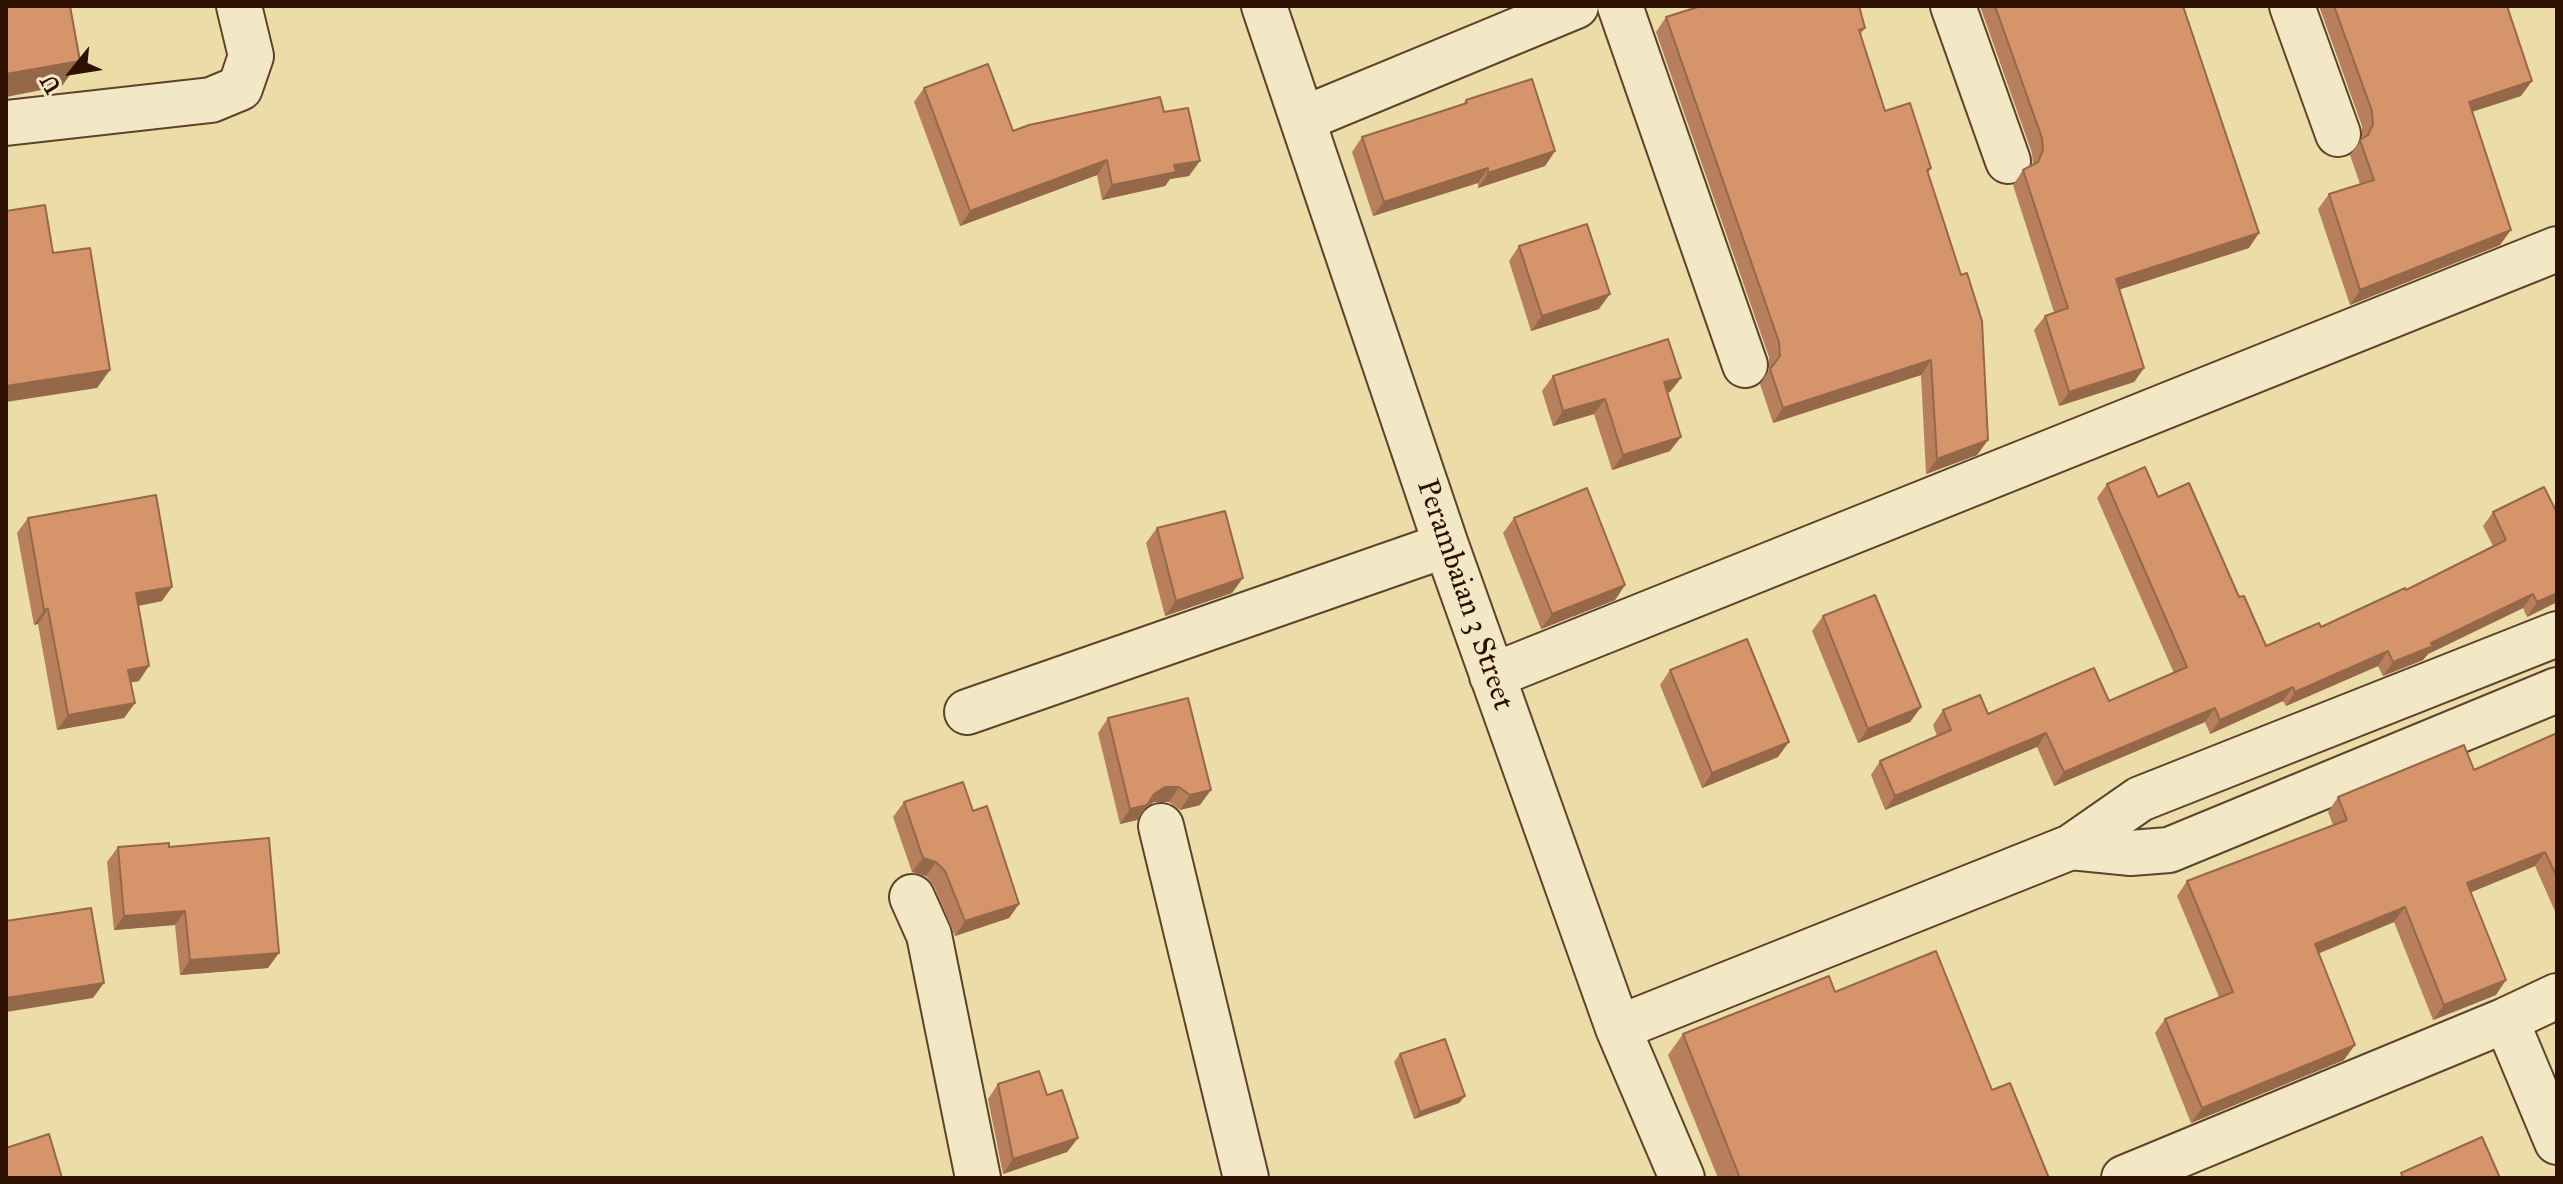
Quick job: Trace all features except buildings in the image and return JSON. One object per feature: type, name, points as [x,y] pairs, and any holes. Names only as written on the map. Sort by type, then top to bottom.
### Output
[{"type":"street","points":[[6,123],[211,100],[240,88],[251,56],[239,6]]},
{"type":"street","name":"Perambaian 3 Street","points":[[1264,6],[1492,676],[1618,1028],[1682,1178]]},
{"type":"street","points":[[1303,119],[1576,6]]},
{"type":"street","points":[[1620,6],[1745,365]]},
{"type":"street","points":[[1953,6],[2008,161]]},
{"type":"street","points":[[2292,6],[2338,134]]},
{"type":"street","points":[[1492,676],[2557,249]]},
{"type":"street","points":[[967,712],[1446,545]]},
{"type":"street","points":[[1618,1028],[2071,847],[2140,799],[2557,634]]},
{"type":"street","points":[[2071,847],[2131,853],[2169,850],[2557,690]]},
{"type":"street","points":[[1161,826],[1246,1178]]},
{"type":"street","points":[[912,897],[929,935],[978,1178]]},
{"type":"street","points":[[2124,1178],[2557,996]]},
{"type":"street","points":[[2506,1020],[2557,1142]]}]
